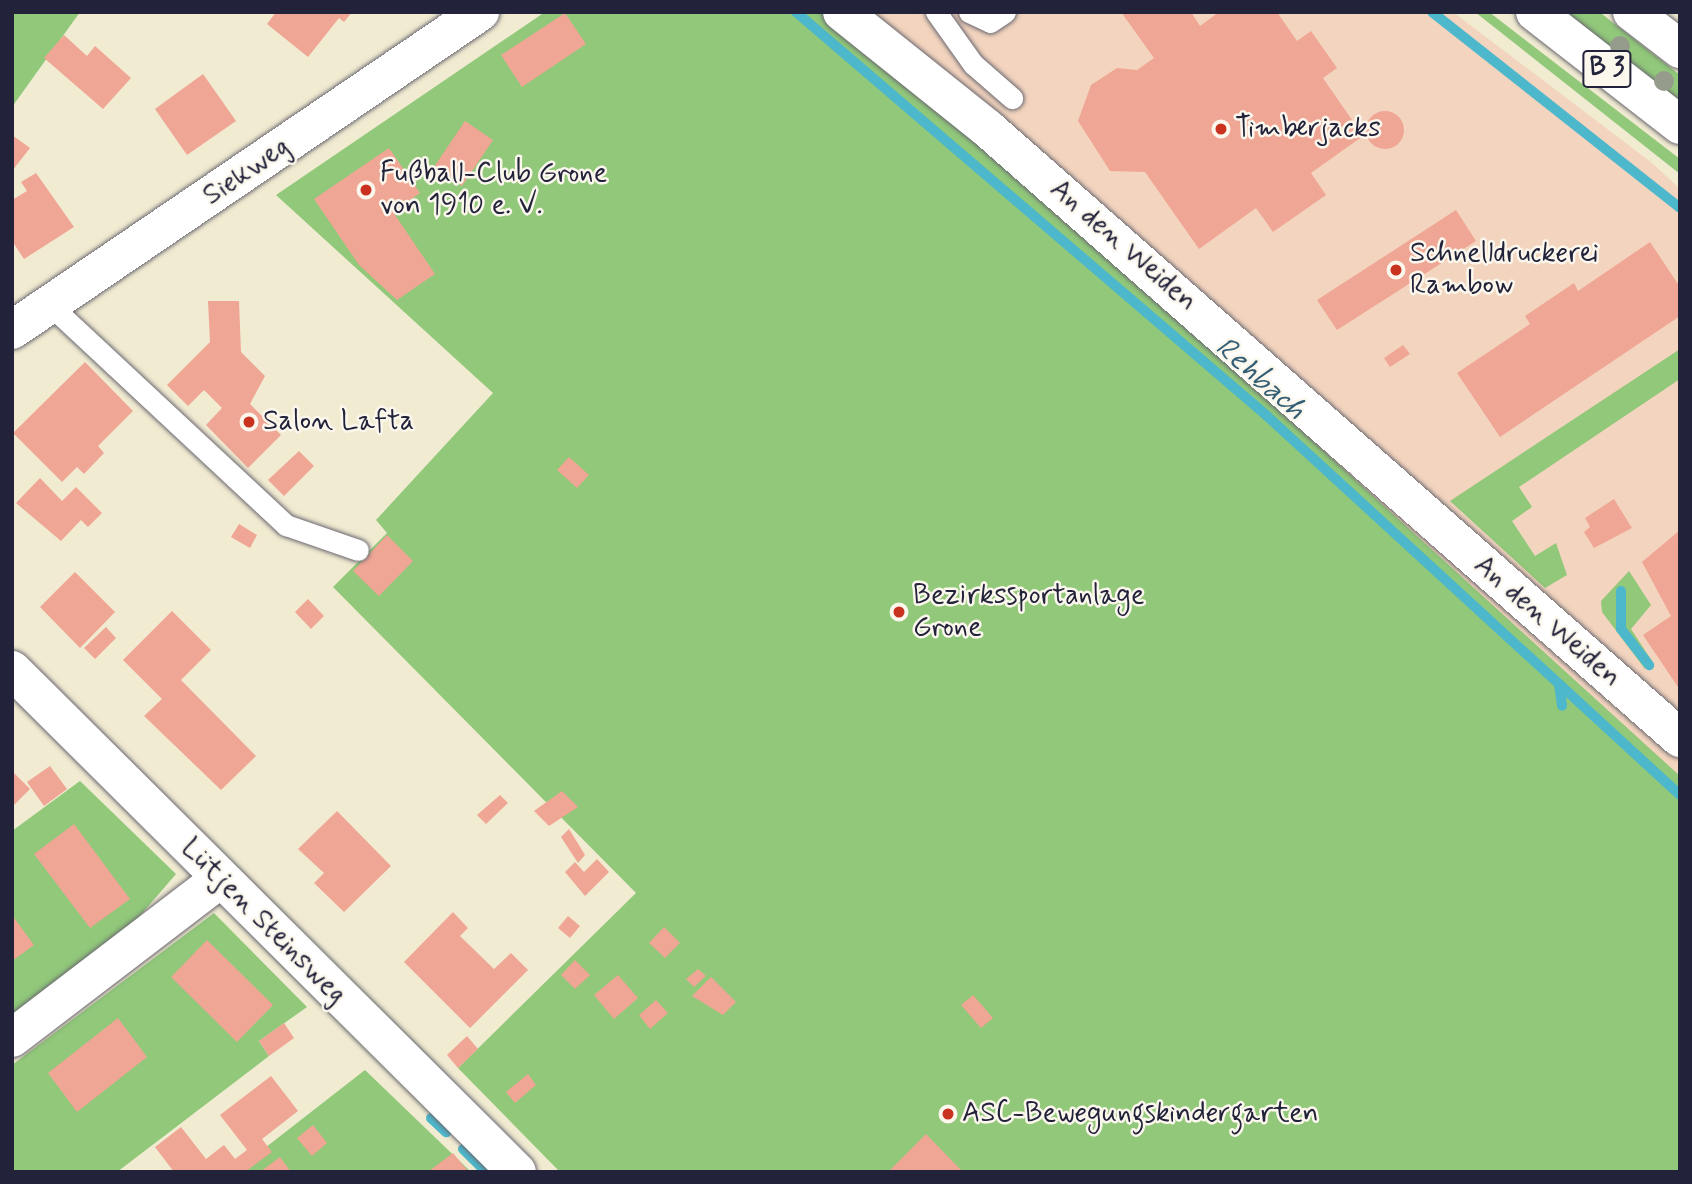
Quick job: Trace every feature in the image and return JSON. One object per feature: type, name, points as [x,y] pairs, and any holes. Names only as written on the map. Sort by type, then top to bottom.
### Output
[{"type":"street","name":"Siekweg","points":[[12,330],[480,12]]},
{"type":"street","name":"An den Weiden","points":[[842,12],[998,137],[1680,738]]},
{"type":"street","name":"B 3","points":[[1535,12],[1680,125]]},
{"type":"street","name":"B 3","points":[[1632,12],[1680,49]]},
{"type":"street","name":"Lütjen Steinsweg","points":[[12,670],[219,880],[517,1172]]},
{"type":"street","points":[[12,1038],[219,880]]},
{"type":"lane","points":[[936,12],[973,64],[1012,98]]},
{"type":"lane","points":[[970,12],[990,22],[1005,12]]},
{"type":"lane","points":[[50,305],[286,525],[358,550]]},
{"type":"shaded area","points":[[752,12],[1453,12],[1652,163],[1680,189],[1680,822]]},
{"type":"green space","points":[[12,12],[80,12],[12,107]]},
{"type":"green space","name":"Bezirkssportanlage Grone","points":[[545,12],[827,12],[1016,170],[1680,776],[1680,1172],[560,1172],[458,1068],[636,893],[333,587],[387,533],[376,520],[493,393],[276,195]]},
{"type":"green space","points":[[1475,12],[1489,12],[1680,159],[1680,174]]},
{"type":"green space","points":[[1559,12],[1602,14],[1680,75],[1680,105]]},
{"type":"green space","points":[[1680,349],[1680,379],[1519,487],[1532,507],[1512,521],[1535,556],[1556,543],[1567,575],[1545,588],[1450,501]]},
{"type":"green space","points":[[1629,571],[1651,605],[1631,629],[1652,661],[1645,669],[1602,612],[1601,601]]},
{"type":"green space","points":[[80,781],[176,874],[132,925],[12,1016],[12,831]]},
{"type":"green space","points":[[214,913],[307,1007],[259,1041],[269,1056],[117,1172],[12,1172],[12,1065]]},
{"type":"green space","points":[[365,1070],[471,1172],[234,1172]]},
{"type":"building","points":[[276,12],[352,12],[344,22],[339,18],[308,57],[267,24]]},
{"type":"building","name":"Timberjacks","points":[[1121,12],[1191,12],[1200,26],[1219,12],[1277,12],[1297,41],[1311,31],[1337,68],[1323,78],[1363,136],[1311,173],[1326,195],[1273,232],[1256,208],[1199,249],[1145,172],[1110,171],[1078,121],[1091,85],[1117,68],[1137,70],[1154,58]]},
{"type":"building","points":[[565,13],[586,44],[522,87],[501,55]]},
{"type":"building","points":[[64,35],[87,56],[95,46],[131,78],[103,109],[44,58]]},
{"type":"building","points":[[203,74],[236,121],[187,155],[155,109]]},
{"type":"building","points":[[1385,111],[1398,117],[1404,130],[1398,143],[1385,149],[1372,143],[1366,130],[1372,117]]},
{"type":"building","points":[[465,121],[493,140],[462,186],[434,167]]},
{"type":"building","points":[[12,135],[30,148],[12,171]]},
{"type":"building","points":[[389,148],[420,193],[393,212],[435,274],[397,300],[359,265],[314,199]]},
{"type":"building","points":[[36,173],[74,227],[24,259],[12,241],[12,200],[27,191],[21,182]]},
{"type":"building","name":"Schnelldruckerei Rambow","points":[[1456,210],[1476,241],[1337,330],[1317,300]]},
{"type":"building","points":[[1650,242],[1680,287],[1680,316],[1500,437],[1457,373],[1530,324],[1525,316],[1574,283],[1578,291]]},
{"type":"building","points":[[208,301],[239,301],[241,352],[265,376],[250,404],[281,435],[248,468],[206,425],[222,408],[204,390],[188,406],[167,385],[210,342]]},
{"type":"building","points":[[1403,345],[1410,354],[1390,367],[1384,358]]},
{"type":"building","points":[[85,362],[133,411],[98,446],[104,453],[84,474],[77,467],[62,482],[13,433]]},
{"type":"building","points":[[299,451],[314,466],[284,496],[268,480]]},
{"type":"building","points":[[569,457],[589,475],[577,488],[557,470]]},
{"type":"building","points":[[40,478],[62,501],[76,487],[102,513],[88,527],[81,520],[61,541],[16,503]]},
{"type":"building","points":[[1614,499],[1632,528],[1594,548],[1584,532],[1590,527],[1585,518]]},
{"type":"building","points":[[239,524],[257,535],[250,548],[231,537]]},
{"type":"building","points":[[1680,530],[1680,690],[1643,635],[1671,616],[1642,562]]},
{"type":"building","points":[[387,535],[413,561],[379,596],[353,571]]},
{"type":"building","points":[[75,572],[115,612],[80,648],[40,607]]},
{"type":"building","points":[[308,599],[324,616],[311,629],[295,612]]},
{"type":"building","points":[[172,611],[211,650],[181,680],[256,756],[221,790],[144,716],[162,699],[123,660]]},
{"type":"building","points":[[106,627],[116,638],[95,659],[84,648]]},
{"type":"building","points":[[50,766],[67,789],[44,806],[27,782]]},
{"type":"building","points":[[12,771],[30,789],[12,807]]},
{"type":"building","points":[[562,791],[578,807],[549,826],[534,811]]},
{"type":"building","points":[[500,795],[508,803],[486,824],[477,815]]},
{"type":"building","points":[[337,811],[391,866],[344,912],[314,883],[324,873],[298,849]]},
{"type":"building","points":[[74,824],[130,899],[90,928],[34,854]]},
{"type":"building","points":[[569,829],[585,855],[578,863],[561,837]]},
{"type":"building","points":[[597,859],[609,872],[585,896],[565,872],[575,862],[584,872]]},
{"type":"building","points":[[453,912],[468,928],[460,936],[494,969],[511,953],[528,970],[470,1028],[404,962]]},
{"type":"building","points":[[12,915],[34,945],[12,961]]},
{"type":"building","points":[[568,916],[580,926],[570,938],[558,928]]},
{"type":"building","points":[[664,927],[680,943],[665,958],[649,943]]},
{"type":"building","points":[[207,940],[273,1005],[237,1042],[171,977]]},
{"type":"building","points":[[575,960],[590,975],[575,989],[561,975]]},
{"type":"building","points":[[698,969],[706,976],[694,987],[686,979]]},
{"type":"building","points":[[618,975],[638,998],[614,1019],[594,995]]},
{"type":"building","points":[[711,977],[736,1002],[723,1015],[692,996]]},
{"type":"building","points":[[973,995],[993,1018],[981,1028],[961,1005]]},
{"type":"building","points":[[656,1000],[668,1013],[650,1029],[639,1015]]},
{"type":"building","points":[[118,1018],[147,1057],[77,1112],[48,1073]]},
{"type":"building","points":[[284,1023],[294,1038],[269,1056],[259,1041]]},
{"type":"building","points":[[467,1036],[478,1049],[458,1068],[447,1055]]},
{"type":"building","points":[[528,1074],[536,1085],[515,1103],[506,1092]]},
{"type":"building","points":[[271,1076],[298,1111],[262,1139],[272,1152],[245,1172],[174,1172],[155,1147],[181,1127],[206,1159],[224,1145],[235,1159],[247,1150],[220,1115]]},
{"type":"building","points":[[313,1125],[327,1143],[312,1156],[297,1138]]},
{"type":"building","points":[[926,1134],[963,1172],[888,1172]]},
{"type":"building","points":[[453,1153],[467,1170],[428,1172],[437,1165]]},
{"type":"building","points":[[280,1157],[291,1172],[260,1172]]},
{"type":"waterway","name":"Rehbach","points":[[796,12],[1266,415],[1680,795]]},
{"type":"waterway","points":[[1432,12],[1680,208]]},
{"type":"waterway","points":[[1621,591],[1621,629],[1649,665]]},
{"type":"waterway","points":[[1559,684],[1562,706]]},
{"type":"waterway","points":[[431,1118],[446,1132]]},
{"type":"waterway","points":[[463,1149],[486,1172]]},
{"type":"place","name":"Timberjacks","points":[[1221,129]]},
{"type":"place","name":"Fußball-Club Grone von 1910 e. V.","points":[[366,190]]},
{"type":"place","name":"Schnelldruckerei Rambow","points":[[1396,270]]},
{"type":"place","name":"Salon Lafta","points":[[249,422]]},
{"type":"place","name":"Bezirkssportanlage Grone","points":[[899,612]]},
{"type":"place","name":"ASC-Bewegungskindergarten","points":[[948,1114]]}]
